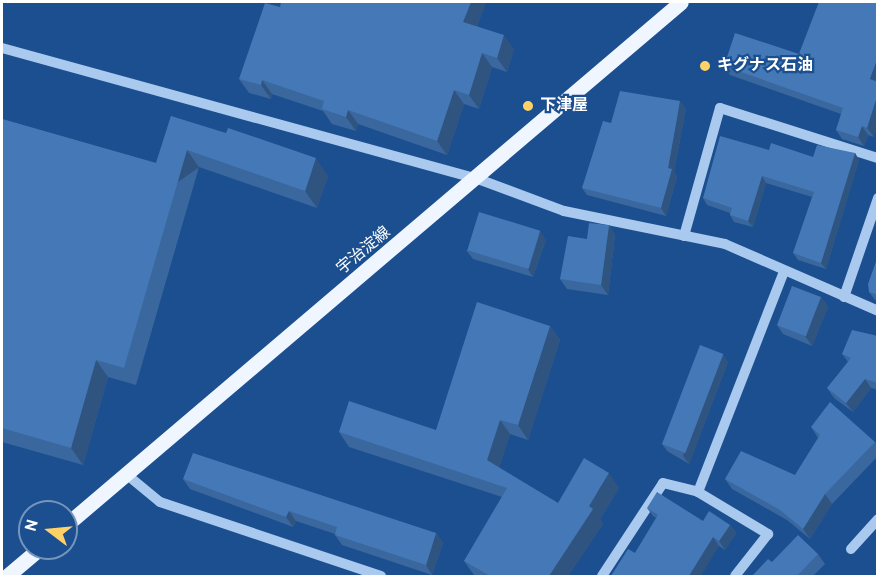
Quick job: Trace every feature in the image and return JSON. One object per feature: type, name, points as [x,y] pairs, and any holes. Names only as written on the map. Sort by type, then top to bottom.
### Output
[{"type":"main road","name":"宇治淀線","points":[[78,515],[478,179],[681,2]]},
{"type":"main road","points":[[6,576],[25,560]]},
{"type":"street","points":[[2,48],[478,179],[564,211],[725,244],[783,274],[878,311]]},
{"type":"street","points":[[684,236],[720,108],[878,158]]},
{"type":"street","points":[[844,297],[878,198]]},
{"type":"street","points":[[698,492],[783,274]]},
{"type":"street","points":[[126,474],[160,502],[381,576]]},
{"type":"street","points":[[602,576],[663,483],[698,492],[768,534],[735,576]]},
{"type":"street","points":[[851,549],[878,519]]},
{"type":"building","points":[[281,2],[471,2],[463,22],[504,35],[497,58],[482,53],[469,95],[454,90],[437,141],[348,110],[346,117],[322,109],[324,101],[262,80],[261,85],[239,79],[265,3],[280,7]]},
{"type":"building","points":[[819,2],[878,2],[878,57],[870,79],[878,82],[878,94],[867,128],[862,126],[858,137],[836,130],[843,108],[724,66],[735,33],[799,54]]},
{"type":"building","points":[[620,91],[680,101],[668,168],[672,169],[661,208],[582,188],[603,121],[611,123]]},
{"type":"building","points":[[171,116],[226,133],[228,128],[316,158],[305,191],[187,150],[124,368],[96,360],[71,448],[2,428],[2,119],[156,163]]},
{"type":"building","points":[[720,136],[769,150],[771,143],[813,157],[817,145],[855,153],[821,263],[793,253],[814,192],[762,176],[748,221],[730,215],[732,208],[703,198]]},
{"type":"building","points":[[479,212],[540,231],[529,269],[467,250]]},
{"type":"building","points":[[589,223],[609,225],[601,285],[560,279],[568,236],[587,239]]},
{"type":"building","points":[[878,256],[878,295],[869,292],[868,284]]},
{"type":"building","points":[[792,286],[821,297],[806,336],[777,325]]},
{"type":"building","points":[[477,302],[550,326],[518,425],[500,420],[487,460],[558,503],[584,458],[609,473],[589,506],[593,509],[549,576],[490,576],[464,561],[507,488],[339,432],[349,401],[436,430]]},
{"type":"building","points":[[852,330],[878,336],[878,383],[865,379],[846,403],[827,388],[851,358],[842,354]]},
{"type":"building","points":[[700,345],[723,354],[685,453],[662,444]]},
{"type":"building","points":[[830,402],[875,442],[825,494],[803,529],[780,510],[725,479],[741,451],[795,475],[820,435],[811,427]]},
{"type":"building","points":[[193,453],[436,533],[426,565],[335,535],[337,527],[289,511],[286,517],[183,479]]},
{"type":"building","points":[[657,492],[703,521],[709,511],[730,525],[719,541],[713,537],[689,576],[611,576],[628,549],[635,553],[658,515],[647,508]]},
{"type":"building","points":[[798,535],[818,554],[797,576],[752,576],[768,559],[772,562]]},
{"type":"place","name":"キグナス石油","points":[[705,66]]},
{"type":"place","name":"下津屋","points":[[528,106]]}]
